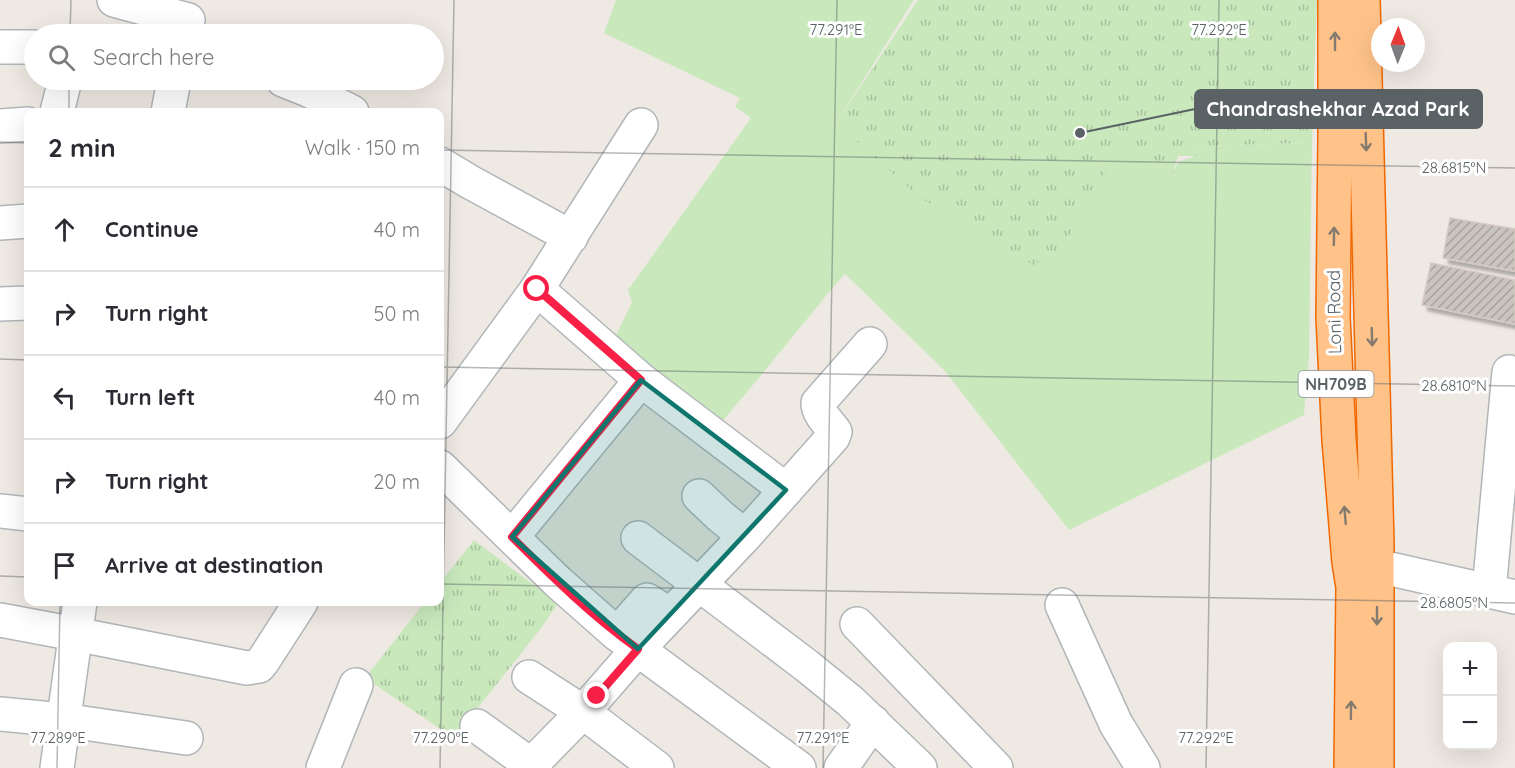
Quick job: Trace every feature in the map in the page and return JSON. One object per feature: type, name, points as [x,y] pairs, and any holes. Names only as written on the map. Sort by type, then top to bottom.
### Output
[{"type":"highway","name":"Loni Road","points":[[1335,0],[1333,317],[1339,440],[1363,564],[1377,768]]},
{"type":"highway","name":"Loni Road","points":[[1351,768],[1353,587],[1363,564],[1374,398],[1363,0]]},
{"type":"street","points":[[114,0],[189,18]]},
{"type":"street","points":[[0,47],[24,47]]},
{"type":"street","points":[[58,108],[62,90]]},
{"type":"street","points":[[169,108],[172,90]]},
{"type":"street","points":[[308,90],[344,108]]},
{"type":"street","points":[[0,126],[24,124]]},
{"type":"street","points":[[444,417],[537,289],[641,125]]},
{"type":"street","points":[[444,166],[571,237]]},
{"type":"street","points":[[0,223],[24,221]]},
{"type":"street","points":[[537,289],[641,380],[786,490]]},
{"type":"street","points":[[0,304],[24,303]]},
{"type":"street","points":[[477,726],[532,767],[583,712],[628,642],[646,600],[670,615],[745,536],[835,434],[820,412],[818,403],[870,344]]},
{"type":"street","points":[[1363,564],[1502,594],[1509,372]]},
{"type":"street","points":[[512,537],[641,380]]},
{"type":"street","points":[[444,471],[558,582],[628,642],[798,768]]},
{"type":"street","points":[[699,496],[745,536]]},
{"type":"street","points":[[0,511],[24,514]]},
{"type":"street","points":[[638,538],[807,666],[873,722],[920,768]]},
{"type":"street","points":[[1062,605],[1116,724],[1143,768]]},
{"type":"street","points":[[57,768],[79,606]]},
{"type":"street","points":[[0,620],[247,668],[259,666],[298,606]]},
{"type":"street","points":[[857,624],[996,768]]},
{"type":"street","points":[[529,677],[583,712],[657,768]]},
{"type":"street","points":[[323,768],[356,685]]},
{"type":"street","points":[[0,714],[63,720],[186,738]]},
{"type":"street","points":[[841,768],[873,722]]},
{"type":"highlighted area","points":[[641,380],[786,490],[638,649],[512,537]]},
{"type":"green space","points":[[616,0],[914,0],[836,123],[1061,249],[1118,146],[1173,173],[1178,162],[1195,156],[1199,146],[1312,143],[1309,358],[1304,415],[1069,530],[944,370],[845,274],[714,431],[613,342],[632,302],[628,290],[751,118],[735,107],[740,98],[604,33]]},
{"type":"green space","points":[[918,0],[1317,0],[1312,143],[1199,146],[1195,156],[1178,156],[1173,173],[1118,147],[1061,250],[1033,265],[919,197],[836,123]]},
{"type":"green space","points":[[474,540],[558,603],[542,627],[454,738],[365,678],[422,606],[444,606],[444,578]]},
{"type":"building","points":[[1450,218],[1515,229],[1515,271],[1443,258]]},
{"type":"building","points":[[1431,263],[1515,280],[1515,324],[1422,305]]},
{"type":"place","name":"Chandrashekhar Azad Park","points":[[1080,133]]},
{"type":"route","points":[[537,289],[641,380],[512,537],[558,582],[617,634],[638,649],[597,696]]}]
